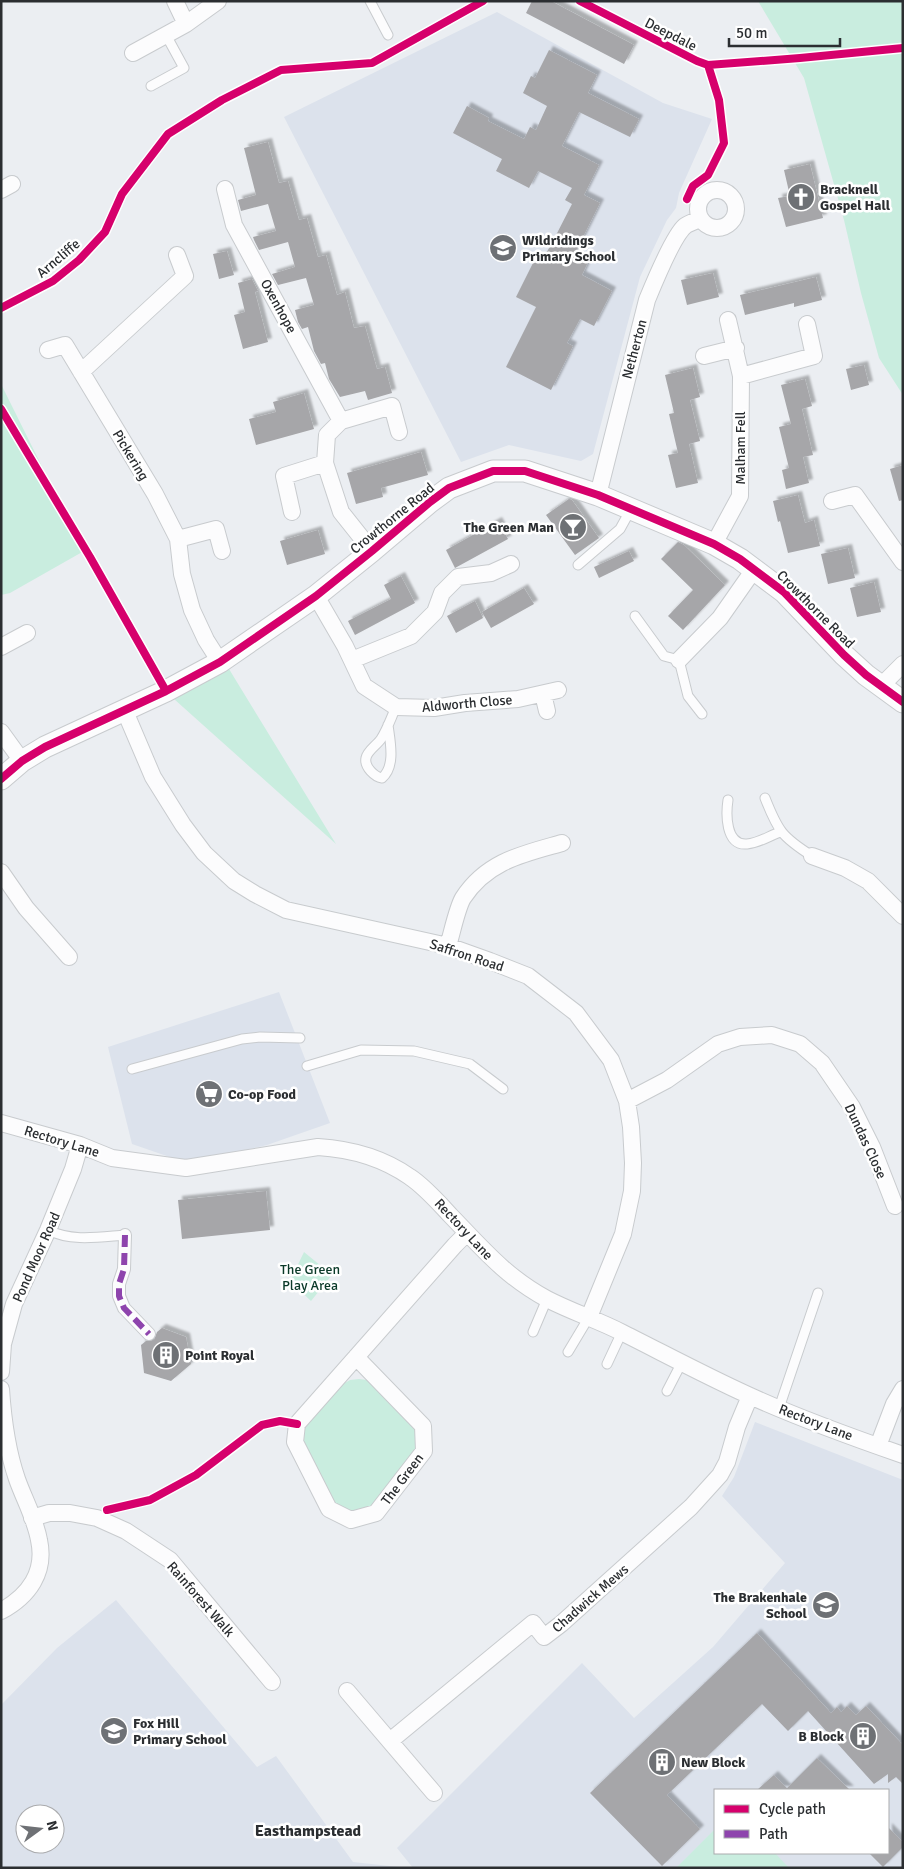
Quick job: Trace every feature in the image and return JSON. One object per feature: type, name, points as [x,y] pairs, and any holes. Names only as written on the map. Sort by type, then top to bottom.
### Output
[{"type":"street","points":[[175,1],[186,24]]},
{"type":"street","points":[[133,53],[186,24],[214,2]]},
{"type":"street","name":"Oxenhope","points":[[225,189],[234,225],[341,421]]},
{"type":"street","name":"Netherton","points":[[598,494],[647,300],[674,242],[686,225],[700,220]]},
{"type":"street","points":[[81,372],[185,276],[177,255]]},
{"type":"street","name":"Malham Fell","points":[[714,544],[740,496],[741,376],[728,320]]},
{"type":"street","points":[[741,376],[814,356],[807,324]]},
{"type":"street","name":"Pickering","points":[[48,350],[65,345],[154,494],[178,539],[182,574],[192,610],[206,640],[220,662]]},
{"type":"street","points":[[704,356],[736,348]]},
{"type":"street","points":[[372,551],[341,512],[325,464],[327,435],[341,421],[392,406],[398,432]]},
{"type":"street","points":[[292,512],[284,476],[325,464]]},
{"type":"street","name":"Crowthorne Road","points":[[1,779],[22,761],[45,747],[166,691],[220,662],[316,596],[449,488],[493,470],[525,471],[598,494],[714,544],[755,568],[784,592],[844,655],[880,687],[903,702]]},
{"type":"street","points":[[832,501],[855,496],[903,562]]},
{"type":"street","points":[[178,539],[216,529],[222,551]]},
{"type":"street","points":[[352,660],[410,636],[435,612],[442,593],[458,577],[491,573],[511,564]]},
{"type":"street","points":[[679,660],[720,618],[755,568]]},
{"type":"street","points":[[316,596],[352,660],[364,686],[396,707]]},
{"type":"street","points":[[1,647],[27,633]]},
{"type":"street","points":[[880,687],[903,664]]},
{"type":"street","name":"Aldworth Close","points":[[396,707],[434,708],[465,703],[518,699],[551,692],[547,710]]},
{"type":"street","name":"Saffron Road","points":[[124,710],[153,776],[183,825],[204,853],[234,881],[254,894],[286,910],[448,946],[490,960],[528,976],[576,1013],[611,1060],[627,1101],[632,1127],[632,1191],[628,1214],[589,1317]]},
{"type":"street","points":[[1,732],[22,761]]},
{"type":"street","points":[[448,946],[463,899],[484,875],[511,858],[562,843]]},
{"type":"street","points":[[812,856],[845,868],[868,882],[903,916]]},
{"type":"street","points":[[1,872],[26,908],[69,957]]},
{"type":"street","name":"Dundas Close","points":[[627,1101],[666,1080],[718,1044],[740,1037],[772,1035],[800,1044],[822,1063],[852,1107],[872,1148],[895,1206]]},
{"type":"street","name":"Rectory Lane","points":[[1,1123],[80,1145],[112,1158],[186,1168],[318,1147],[349,1151],[380,1161],[411,1177],[428,1192],[497,1265],[512,1278],[547,1299],[622,1332],[681,1364],[750,1396],[903,1455]]},
{"type":"street","name":"Pond Moor Road","points":[[1,1372],[3,1344],[14,1304],[48,1230],[80,1145]]},
{"type":"street","name":"The Green","points":[[356,1357],[423,1426],[424,1451],[376,1513],[351,1520],[329,1509],[295,1442],[297,1424],[356,1357],[467,1233]]},
{"type":"street","points":[[125,1235],[124,1268],[119,1284],[119,1296],[124,1308],[149,1334]]},
{"type":"street","points":[[1,1388],[2,1414],[16,1478],[40,1541],[39,1567],[36,1579],[28,1590],[9,1607],[1,1611]]},
{"type":"street","points":[[878,1446],[894,1404],[903,1389]]},
{"type":"street","name":"Chadwick Mews","points":[[390,1741],[533,1623],[544,1638],[690,1507],[720,1475],[727,1462],[737,1427],[750,1396]]},
{"type":"street","name":"Rainforest Walk","points":[[32,1518],[49,1512],[70,1513],[98,1518],[126,1531],[170,1560],[272,1682]]},
{"type":"street","points":[[347,1691],[434,1793]]},
{"type":"lane","points":[[370,1],[388,35]]},
{"type":"lane","points":[[152,86],[184,68],[166,35]]},
{"type":"lane","points":[[578,565],[620,529],[632,509]]},
{"type":"lane","points":[[635,616],[664,656],[679,660],[688,696],[702,714]]},
{"type":"lane","points":[[388,725],[391,764],[388,773],[382,778],[368,767],[365,760],[366,756],[381,739],[396,707]]},
{"type":"lane","points":[[765,798],[780,832],[790,842],[812,856]]},
{"type":"lane","points":[[728,800],[726,817],[730,833],[737,841],[744,845],[757,842],[780,832]]},
{"type":"lane","points":[[132,1069],[242,1039],[260,1037],[300,1038]]},
{"type":"lane","points":[[307,1066],[361,1050],[414,1051],[470,1064],[503,1089]]},
{"type":"lane","points":[[48,1230],[57,1234],[78,1238],[125,1235]]},
{"type":"lane","points":[[779,1408],[818,1292]]},
{"type":"lane","points":[[533,1332],[547,1299]]},
{"type":"lane","points":[[568,1352],[589,1317]]},
{"type":"lane","points":[[607,1364],[622,1332]]},
{"type":"lane","points":[[667,1391],[681,1364]]},
{"type":"shaded area","name":"Wildridings Primary School","points":[[497,12],[663,103],[712,119],[679,193],[676,208],[667,220],[640,277],[593,454],[581,461],[509,445],[461,462],[284,117]]},
{"type":"shaded area","points":[[279,992],[330,1123],[267,1145],[187,1163],[132,1144],[108,1047]]},
{"type":"shaded area","name":"The Brakenhale School","points":[[755,1422],[903,1480],[903,1868],[413,1868],[397,1848],[582,1663],[634,1718],[713,1647],[785,1563],[722,1496],[734,1477]]},
{"type":"shaded area","name":"Fox Hill Primary School","points":[[116,1600],[257,1767],[276,1756],[353,1862],[408,1868],[1,1868],[1,1705],[57,1648]]},
{"type":"green space","points":[[758,1],[903,1],[903,395],[879,358],[844,220],[804,78]]},
{"type":"green space","points":[[1,384],[84,551],[10,593],[1,595]]},
{"type":"green space","points":[[229,669],[336,844],[174,699]]},
{"type":"green space","name":"The Green Play Area","points":[[304,1252],[332,1275],[311,1301],[290,1281]]},
{"type":"green space","points":[[350,1380],[367,1380],[377,1386],[413,1421],[422,1444],[378,1507],[352,1516],[337,1507],[302,1437],[304,1428],[343,1384]]},
{"type":"green space","points":[[714,1830],[714,1854],[776,1854],[789,1868],[676,1868]]},
{"type":"building","points":[[532,1],[551,1],[634,45],[624,64],[526,13]]},
{"type":"building","points":[[549,50],[597,75],[588,93],[639,119],[630,137],[579,112],[562,146],[599,165],[584,195],[600,203],[574,255],[588,262],[582,275],[612,291],[594,326],[580,319],[567,343],[573,346],[551,390],[506,367],[536,307],[516,297],[535,259],[541,262],[552,243],[572,204],[565,200],[572,188],[538,171],[529,188],[496,171],[502,159],[453,133],[467,106],[489,118],[488,121],[524,139],[530,127],[536,130],[547,106],[523,93],[531,76],[535,78]]},
{"type":"building","points":[[268,142],[279,183],[288,181],[299,220],[307,218],[318,257],[326,255],[337,295],[345,292],[354,328],[365,326],[377,369],[385,367],[392,393],[368,400],[365,391],[340,397],[329,379],[325,363],[321,364],[314,351],[308,327],[302,329],[298,322],[295,310],[314,305],[306,278],[278,285],[272,274],[295,267],[288,242],[259,250],[254,240],[253,237],[276,231],[268,204],[241,211],[238,200],[256,195],[244,148]]},
{"type":"building","name":"Bracknell Gospel Hall","points":[[810,164],[823,218],[786,227],[778,198],[790,196],[784,170]]},
{"type":"building","points":[[227,251],[234,275],[219,279],[213,254]]},
{"type":"building","points":[[713,273],[719,297],[687,305],[681,280]]},
{"type":"building","points":[[816,277],[822,300],[794,307],[794,303],[745,315],[740,295]]},
{"type":"building","points":[[252,279],[258,291],[255,292],[268,342],[243,349],[234,315],[245,312],[238,283]]},
{"type":"building","points":[[864,365],[869,385],[851,390],[846,369]]},
{"type":"building","points":[[693,368],[700,397],[690,400],[700,441],[689,444],[698,483],[676,488],[668,455],[678,453],[669,414],[674,413],[665,375]]},
{"type":"building","points":[[805,379],[812,406],[802,409],[813,455],[803,457],[809,483],[786,489],[782,470],[789,468],[779,427],[791,424],[781,385]]},
{"type":"building","points":[[304,393],[314,429],[256,445],[249,419],[276,412],[273,402]]},
{"type":"building","points":[[421,452],[428,475],[381,488],[383,497],[356,504],[347,473]]},
{"type":"building","points":[[903,465],[903,500],[899,501],[890,469]]},
{"type":"building","points":[[798,495],[805,523],[814,520],[820,546],[788,553],[773,501]]},
{"type":"building","name":"The Green Man","points":[[569,499],[572,500],[599,538],[575,555],[546,515]]},
{"type":"building","points":[[498,521],[508,539],[455,568],[446,550]]},
{"type":"building","points":[[318,530],[325,554],[287,565],[280,541]]},
{"type":"building","points":[[678,542],[684,545],[725,585],[683,630],[668,616],[693,590],[661,559]]},
{"type":"building","points":[[848,548],[855,578],[828,584],[821,554]]},
{"type":"building","points":[[629,551],[634,561],[599,578],[594,567]]},
{"type":"building","points":[[401,576],[415,603],[355,635],[348,621],[391,599],[384,585]]},
{"type":"building","points":[[874,582],[881,612],[857,617],[850,588]]},
{"type":"building","points":[[524,588],[534,604],[491,628],[482,612]]},
{"type":"building","points":[[475,601],[483,618],[456,633],[447,616]]},
{"type":"building","points":[[266,1191],[270,1230],[182,1239],[178,1200]]},
{"type":"building","name":"Point Royal","points":[[162,1328],[186,1337],[191,1364],[171,1381],[144,1373],[141,1345],[146,1341],[154,1340],[157,1332]]},
{"type":"building","name":"New Block","points":[[757,1633],[831,1713],[837,1707],[841,1712],[847,1706],[856,1715],[866,1706],[903,1745],[903,1784],[896,1777],[888,1783],[888,1774],[874,1784],[808,1711],[788,1731],[762,1704],[667,1795],[700,1829],[662,1866],[590,1793]]},
{"type":"building","points":[[817,1758],[849,1789],[758,1789],[774,1775],[787,1788]]},
{"type":"building","points":[[889,1828],[903,1842],[903,1847],[883,1867],[870,1854],[889,1854]]},
{"type":"marked path","points":[[125,1235],[124,1269],[119,1284],[119,1296],[124,1308],[149,1334]]},
{"type":"cycle path","name":"Arncliffe","points":[[1,308],[53,281],[79,260],[105,232],[122,194],[168,134],[222,100],[281,70],[372,63],[483,1]]},
{"type":"cycle path","name":"Deepdale","points":[[580,1],[708,65],[903,48]]},
{"type":"cycle path","points":[[687,199],[693,186],[708,175],[724,143],[719,100],[708,65]]},
{"type":"cycle path","points":[[1,409],[90,557],[166,691]]},
{"type":"cycle path","points":[[1,779],[22,761],[45,747],[166,691],[220,662],[316,596],[449,488],[493,471],[525,471],[598,495],[714,544],[740,559],[784,592],[844,655],[866,675],[903,702]]},
{"type":"cycle path","points":[[107,1510],[150,1500],[196,1475],[262,1425],[280,1421],[297,1424]]},
{"type":"place","name":"Bracknell Gospel Hall","points":[[801,197]]},
{"type":"place","name":"Wildridings Primary School","points":[[503,248]]},
{"type":"place","name":"The Green Man","points":[[573,527]]},
{"type":"place","name":"Co-op Food","points":[[209,1094]]},
{"type":"place","name":"Point Royal","points":[[166,1355]]},
{"type":"place","name":"The Brakenhale School","points":[[826,1605]]},
{"type":"place","name":"Fox Hill Primary School","points":[[114,1731]]},
{"type":"place","name":"B Block","points":[[863,1736]]},
{"type":"place","name":"New Block","points":[[662,1762]]},
{"type":"district","name":"Easthampstead","points":[[308,1830]]}]
